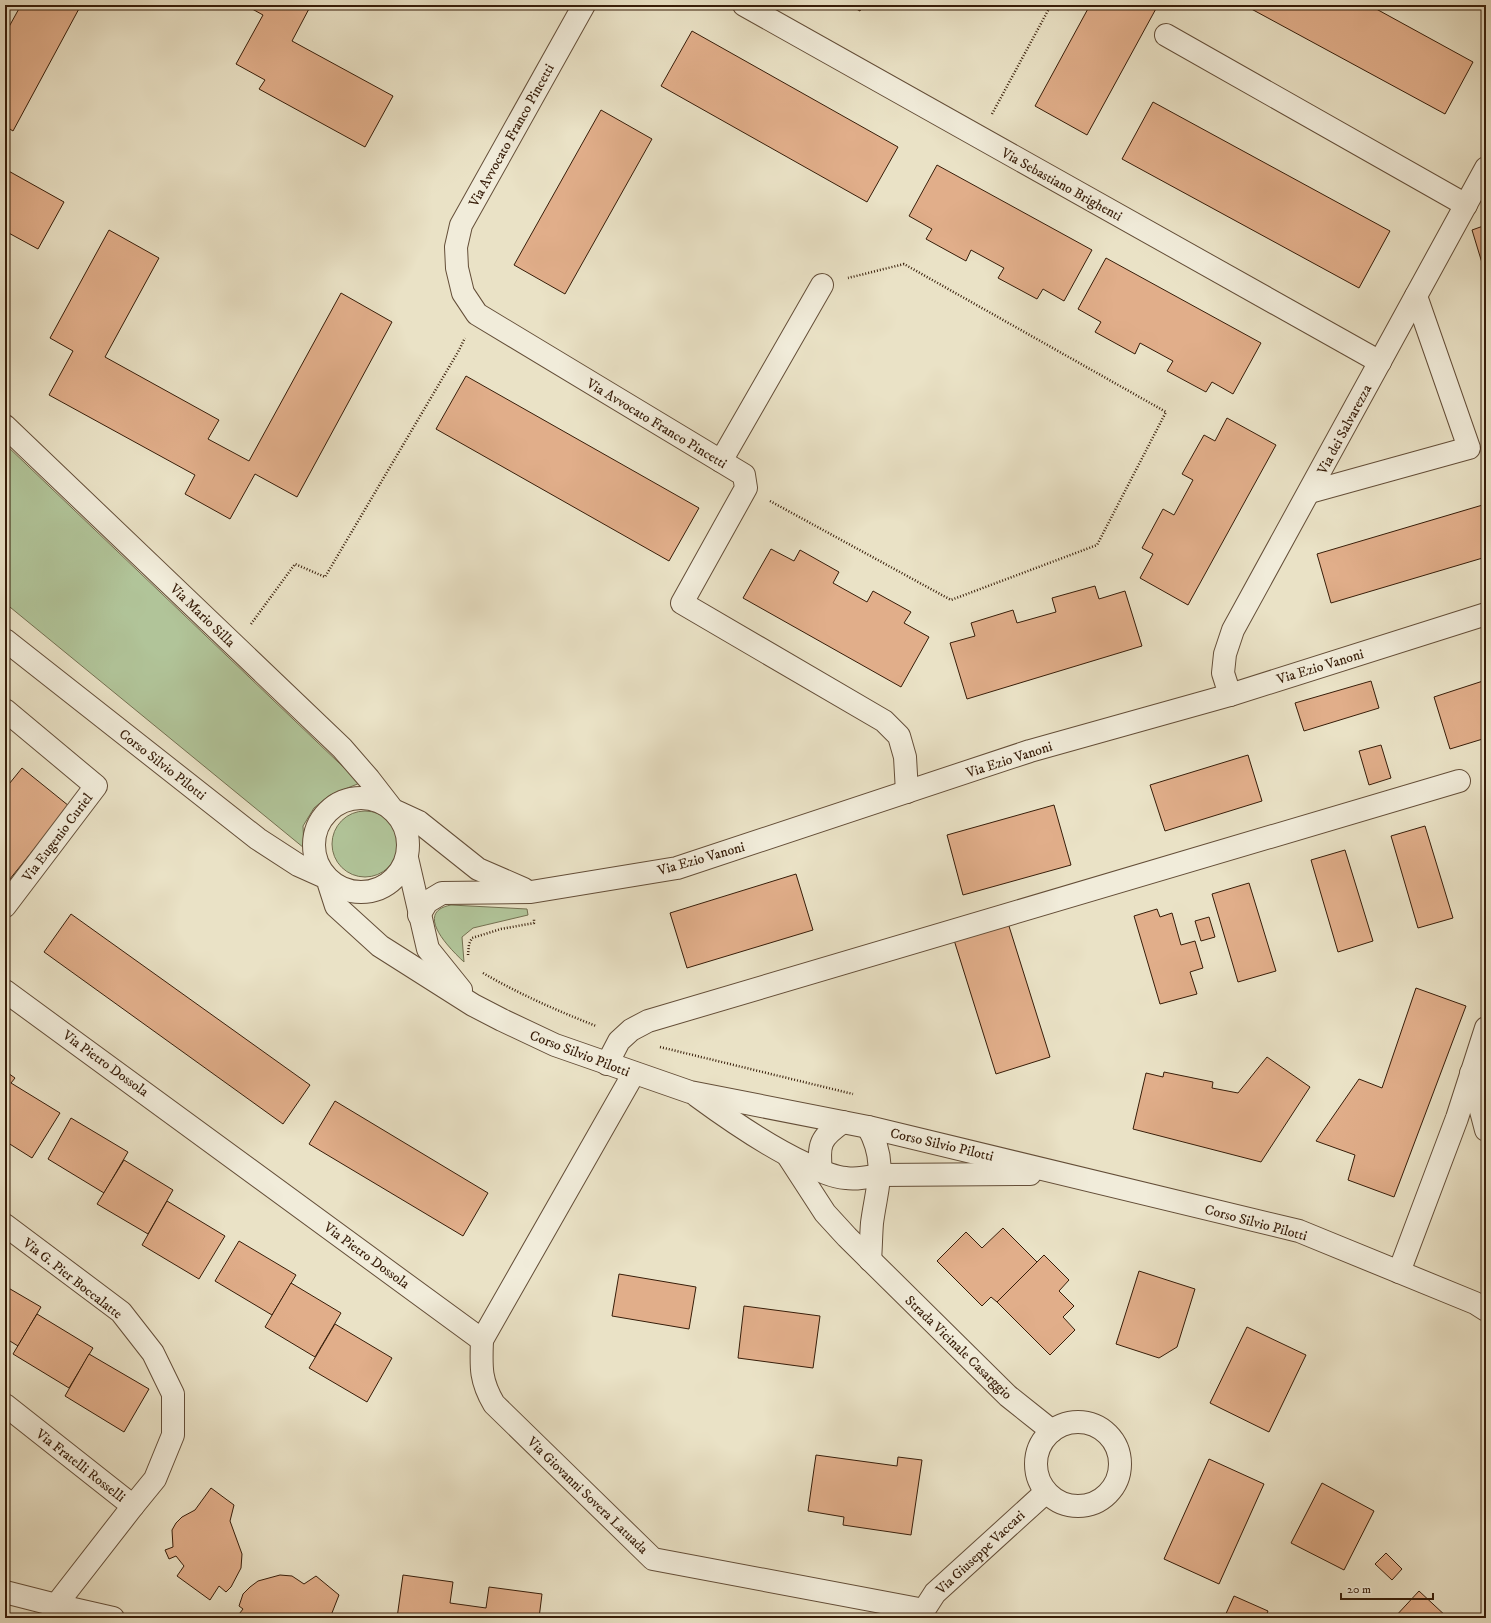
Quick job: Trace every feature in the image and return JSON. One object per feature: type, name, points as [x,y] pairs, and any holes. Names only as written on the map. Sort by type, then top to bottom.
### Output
[{"type":"street","name":"Via Avvocato Franco Pincetti","points":[[584,5],[461,225],[456,247],[463,293],[477,314],[744,475],[746,488]]},
{"type":"street","name":"Via Sebastiano Brighenti","points":[[744,5],[1380,362]]},
{"type":"street","points":[[1166,35],[1466,205]]},
{"type":"street","name":"Via dei Salvarezza","points":[[1230,694],[1223,673],[1225,654],[1233,630],[1310,492],[1486,168]]},
{"type":"street","points":[[721,461],[822,285]]},
{"type":"street","points":[[1310,492],[1478,446],[1416,296]]},
{"type":"street","name":"Via Mario Silla","points":[[5,426],[342,748],[393,810]]},
{"type":"street","points":[[746,488],[682,603],[884,721],[899,736],[905,757],[907,792]]},
{"type":"street","name":"Via Ezio Vanoni","points":[[419,915],[427,902],[442,893],[531,892],[677,868],[1030,751],[1230,694],[1486,614]]},
{"type":"street","name":"Corso Silvio Pilotti","points":[[5,640],[258,839],[298,865],[328,878],[339,886],[352,891],[366,892],[380,888],[392,881],[401,870],[407,858]]},
{"type":"street","name":"Via Eugenio Curiel","points":[[5,710],[96,786],[5,906]]},
{"type":"street","points":[[607,1064],[619,1041],[631,1030],[648,1021],[1459,781]]},
{"type":"street","name":"Corso Silvio Pilotti","points":[[473,1005],[428,949],[407,858],[408,843],[406,829],[400,817],[393,810],[377,800],[363,797],[349,799],[336,805],[325,814],[318,826],[314,839],[314,854],[319,867],[328,878],[336,906],[380,946],[473,1005],[555,1045],[690,1092],[868,1127],[1298,1231],[1399,1272],[1486,1310]]},
{"type":"street","points":[[393,810],[419,822],[478,868],[531,892]]},
{"type":"street","name":"Via Pietro Dossola","points":[[5,991],[6,990],[482,1340]]},
{"type":"street","points":[[1399,1272],[1457,1118],[1486,1028]]},
{"type":"street","points":[[482,1340],[634,1073]]},
{"type":"street","points":[[1471,1073],[1486,1130]]},
{"type":"street","name":"Corso Silvio Pilotti","points":[[690,1092],[726,1117],[788,1156],[821,1171],[846,1178],[860,1178],[880,1175],[1063,1173]]},
{"type":"street","points":[[821,1171],[819,1153],[822,1142],[832,1130],[843,1122]]},
{"type":"street","name":"Corso Silvio Pilotti","points":[[868,1127],[876,1141],[879,1152],[880,1175]]},
{"type":"street","name":"Strada Vicinale Casarggio","points":[[788,1156],[825,1213],[870,1260],[1008,1396],[1052,1431]]},
{"type":"street","points":[[870,1260],[872,1223],[880,1175]]},
{"type":"street","name":"Via G. Pier Boccalatte","points":[[5,1225],[121,1312],[154,1353],[173,1394],[173,1435],[155,1479],[133,1506]]},
{"type":"street","name":"Via Giovanni Sovera Latuada","points":[[482,1340],[481,1372],[486,1390],[494,1404],[653,1559],[922,1614]]},
{"type":"street","name":"Via Fratelli Rosselli","points":[[5,1405],[133,1506],[56,1605]]},
{"type":"street","points":[[1078,1422],[1091,1424],[1104,1431],[1114,1441],[1119,1454],[1120,1468],[1117,1482],[1109,1493],[1098,1502],[1084,1506],[1070,1505],[1057,1500],[1046,1492],[1039,1480],[1036,1467],[1038,1454],[1043,1442],[1052,1431],[1064,1425],[1078,1422]]},
{"type":"street","name":"Via Giuseppe Vaccari","points":[[922,1614],[935,1593],[1046,1492]]},
{"type":"street","points":[[5,1592],[113,1618]]},
{"type":"path","points":[[979,137],[1051,5]]},
{"type":"path","points":[[746,488],[951,600],[1097,545],[1166,412],[904,264],[822,285]]},
{"type":"path","points":[[235,646],[295,564],[325,577],[458,352],[477,314]]},
{"type":"path","points":[[468,957],[469,944],[472,938],[501,929],[534,923],[531,892]]},
{"type":"green space","points":[[5,444],[360,783],[330,795],[314,808],[303,826],[304,848],[5,603]]},
{"type":"green space","points":[[359,811],[371,811],[378,813],[389,820],[396,831],[398,844],[396,857],[389,868],[378,875],[371,877],[359,877],[352,875],[341,868],[334,857],[332,850],[332,838],[334,831],[341,820],[352,813]]},
{"type":"green space","points":[[451,905],[527,909],[528,915],[473,928],[462,937],[464,962],[444,940],[435,923],[435,915],[440,909]]},
{"type":"building","points":[[21,5],[81,5],[13,131],[5,126],[5,34]]},
{"type":"building","points":[[245,5],[311,5],[292,41],[393,96],[365,147],[259,89],[265,80],[236,64],[263,15]]},
{"type":"building","points":[[849,5],[863,5],[860,11]]},
{"type":"building","points":[[1090,5],[1158,5],[1087,135],[1035,106]]},
{"type":"building","points":[[1244,5],[1369,5],[1473,62],[1445,114]]},
{"type":"building","points":[[692,31],[898,147],[867,202],[661,86]]},
{"type":"building","points":[[1153,102],[1390,231],[1359,288],[1122,159]]},
{"type":"building","points":[[601,110],[652,139],[565,294],[514,265]]},
{"type":"building","points":[[937,165],[1092,250],[1064,301],[1043,289],[1037,299],[998,278],[1004,268],[971,250],[966,261],[926,239],[932,229],[909,216]]},
{"type":"building","points":[[5,169],[64,202],[38,249],[5,231]]},
{"type":"building","points":[[1486,225],[1486,276],[1472,230]]},
{"type":"building","points":[[109,230],[159,258],[105,357],[219,420],[208,439],[249,461],[341,293],[392,322],[297,497],[255,474],[230,519],[185,494],[195,475],[49,395],[73,351],[50,338]]},
{"type":"building","points":[[1106,258],[1261,343],[1233,394],[1212,382],[1206,392],[1167,371],[1173,361],[1140,343],[1135,354],[1095,332],[1101,322],[1078,309]]},
{"type":"building","points":[[466,376],[699,508],[669,561],[436,429]]},
{"type":"building","points":[[1227,418],[1276,445],[1188,605],[1140,578],[1153,554],[1142,548],[1163,509],[1174,515],[1193,480],[1182,474],[1204,435],[1215,441]]},
{"type":"building","points":[[1486,504],[1486,557],[1331,603],[1317,554]]},
{"type":"building","points":[[771,549],[794,561],[800,550],[839,572],[833,583],[867,602],[873,591],[911,612],[904,623],[929,637],[901,687],[743,598]]},
{"type":"building","points":[[1095,586],[1099,599],[1125,591],[1142,646],[967,699],[950,643],[975,636],[971,623],[1013,610],[1017,623],[1056,612],[1052,598]]},
{"type":"building","points":[[1486,680],[1486,738],[1450,749],[1434,697]]},
{"type":"building","points":[[1371,681],[1379,708],[1304,731],[1295,703]]},
{"type":"building","points":[[1381,745],[1391,778],[1369,785],[1359,751]]},
{"type":"building","points":[[1248,755],[1262,801],[1165,831],[1150,785]]},
{"type":"building","points":[[22,768],[69,806],[5,885],[5,789]]},
{"type":"building","points":[[1054,805],[1071,865],[963,895],[947,835]]},
{"type":"building","points":[[1425,826],[1453,918],[1418,928],[1391,836]]},
{"type":"building","points":[[1345,850],[1373,941],[1338,952],[1311,860]]},
{"type":"building","points":[[796,874],[813,930],[687,968],[670,913]]},
{"type":"building","points":[[1249,883],[1276,971],[1238,982],[1212,894]]},
{"type":"building","points":[[1157,909],[1160,917],[1172,913],[1181,945],[1195,941],[1203,968],[1190,972],[1197,994],[1160,1004],[1134,916]]},
{"type":"building","points":[[71,914],[310,1085],[283,1124],[44,952]]},
{"type":"building","points":[[1209,917],[1215,937],[1201,941],[1195,921]]},
{"type":"building","points":[[1008,923],[1050,1057],[996,1074],[954,940]]},
{"type":"building","points":[[1416,988],[1466,1006],[1394,1197],[1348,1180],[1355,1155],[1316,1141],[1359,1079],[1382,1088]]},
{"type":"building","points":[[1267,1057],[1310,1087],[1261,1162],[1133,1129],[1146,1073],[1163,1077],[1164,1072],[1213,1082],[1212,1088],[1238,1093]]},
{"type":"building","points":[[5,1071],[15,1078],[11,1083],[60,1113],[32,1158],[5,1141]]},
{"type":"building","points":[[335,1101],[488,1193],[463,1236],[309,1144]]},
{"type":"building","points":[[71,1118],[128,1152],[104,1193],[48,1159]]},
{"type":"building","points":[[124,1160],[173,1190],[148,1234],[97,1204]]},
{"type":"building","points":[[167,1201],[225,1236],[199,1279],[142,1245]]},
{"type":"building","points":[[1003,1228],[1037,1262],[997,1302],[991,1297],[982,1306],[937,1261],[966,1232],[982,1248]]},
{"type":"building","points":[[239,1241],[296,1275],[272,1315],[215,1281]]},
{"type":"building","points":[[1044,1255],[1069,1280],[1059,1291],[1074,1306],[1063,1317],[1075,1330],[1050,1355],[997,1302]]},
{"type":"building","points":[[1139,1271],[1195,1289],[1177,1347],[1159,1358],[1116,1344]]},
{"type":"building","points":[[619,1274],[696,1287],[689,1329],[612,1316]]},
{"type":"building","points":[[291,1283],[341,1313],[315,1357],[265,1327]]},
{"type":"building","points":[[5,1286],[41,1307],[18,1346],[5,1338]]},
{"type":"building","points":[[744,1306],[820,1316],[813,1368],[738,1358]]},
{"type":"building","points":[[37,1314],[93,1348],[69,1388],[13,1354]]},
{"type":"building","points":[[335,1324],[392,1358],[367,1402],[309,1368]]},
{"type":"building","points":[[1247,1327],[1306,1355],[1269,1432],[1210,1403]]},
{"type":"building","points":[[89,1354],[149,1389],[124,1432],[65,1396]]},
{"type":"building","points":[[816,1455],[897,1466],[898,1457],[922,1460],[911,1535],[843,1525],[844,1517],[808,1511]]},
{"type":"building","points":[[1209,1459],[1264,1484],[1219,1584],[1164,1559]]},
{"type":"building","points":[[1322,1483],[1374,1511],[1344,1570],[1291,1543]]},
{"type":"building","points":[[211,1488],[234,1505],[230,1521],[242,1554],[241,1568],[231,1587],[226,1592],[219,1586],[210,1600],[177,1576],[184,1566],[176,1556],[169,1559],[165,1550],[173,1547],[172,1530],[176,1523],[182,1517],[195,1510]]},
{"type":"building","points":[[1386,1553],[1402,1569],[1392,1580],[1375,1564]]},
{"type":"building","points":[[280,1575],[292,1576],[304,1584],[316,1576],[339,1595],[330,1618],[236,1618],[243,1609],[239,1606],[243,1594],[250,1587],[258,1581]]},
{"type":"building","points":[[403,1575],[453,1582],[450,1603],[486,1608],[489,1587],[542,1594],[539,1618],[397,1618]]},
{"type":"building","points":[[1419,1591],[1448,1618],[1394,1618]]},
{"type":"building","points":[[1234,1596],[1268,1611],[1265,1618],[1224,1618]]}]
